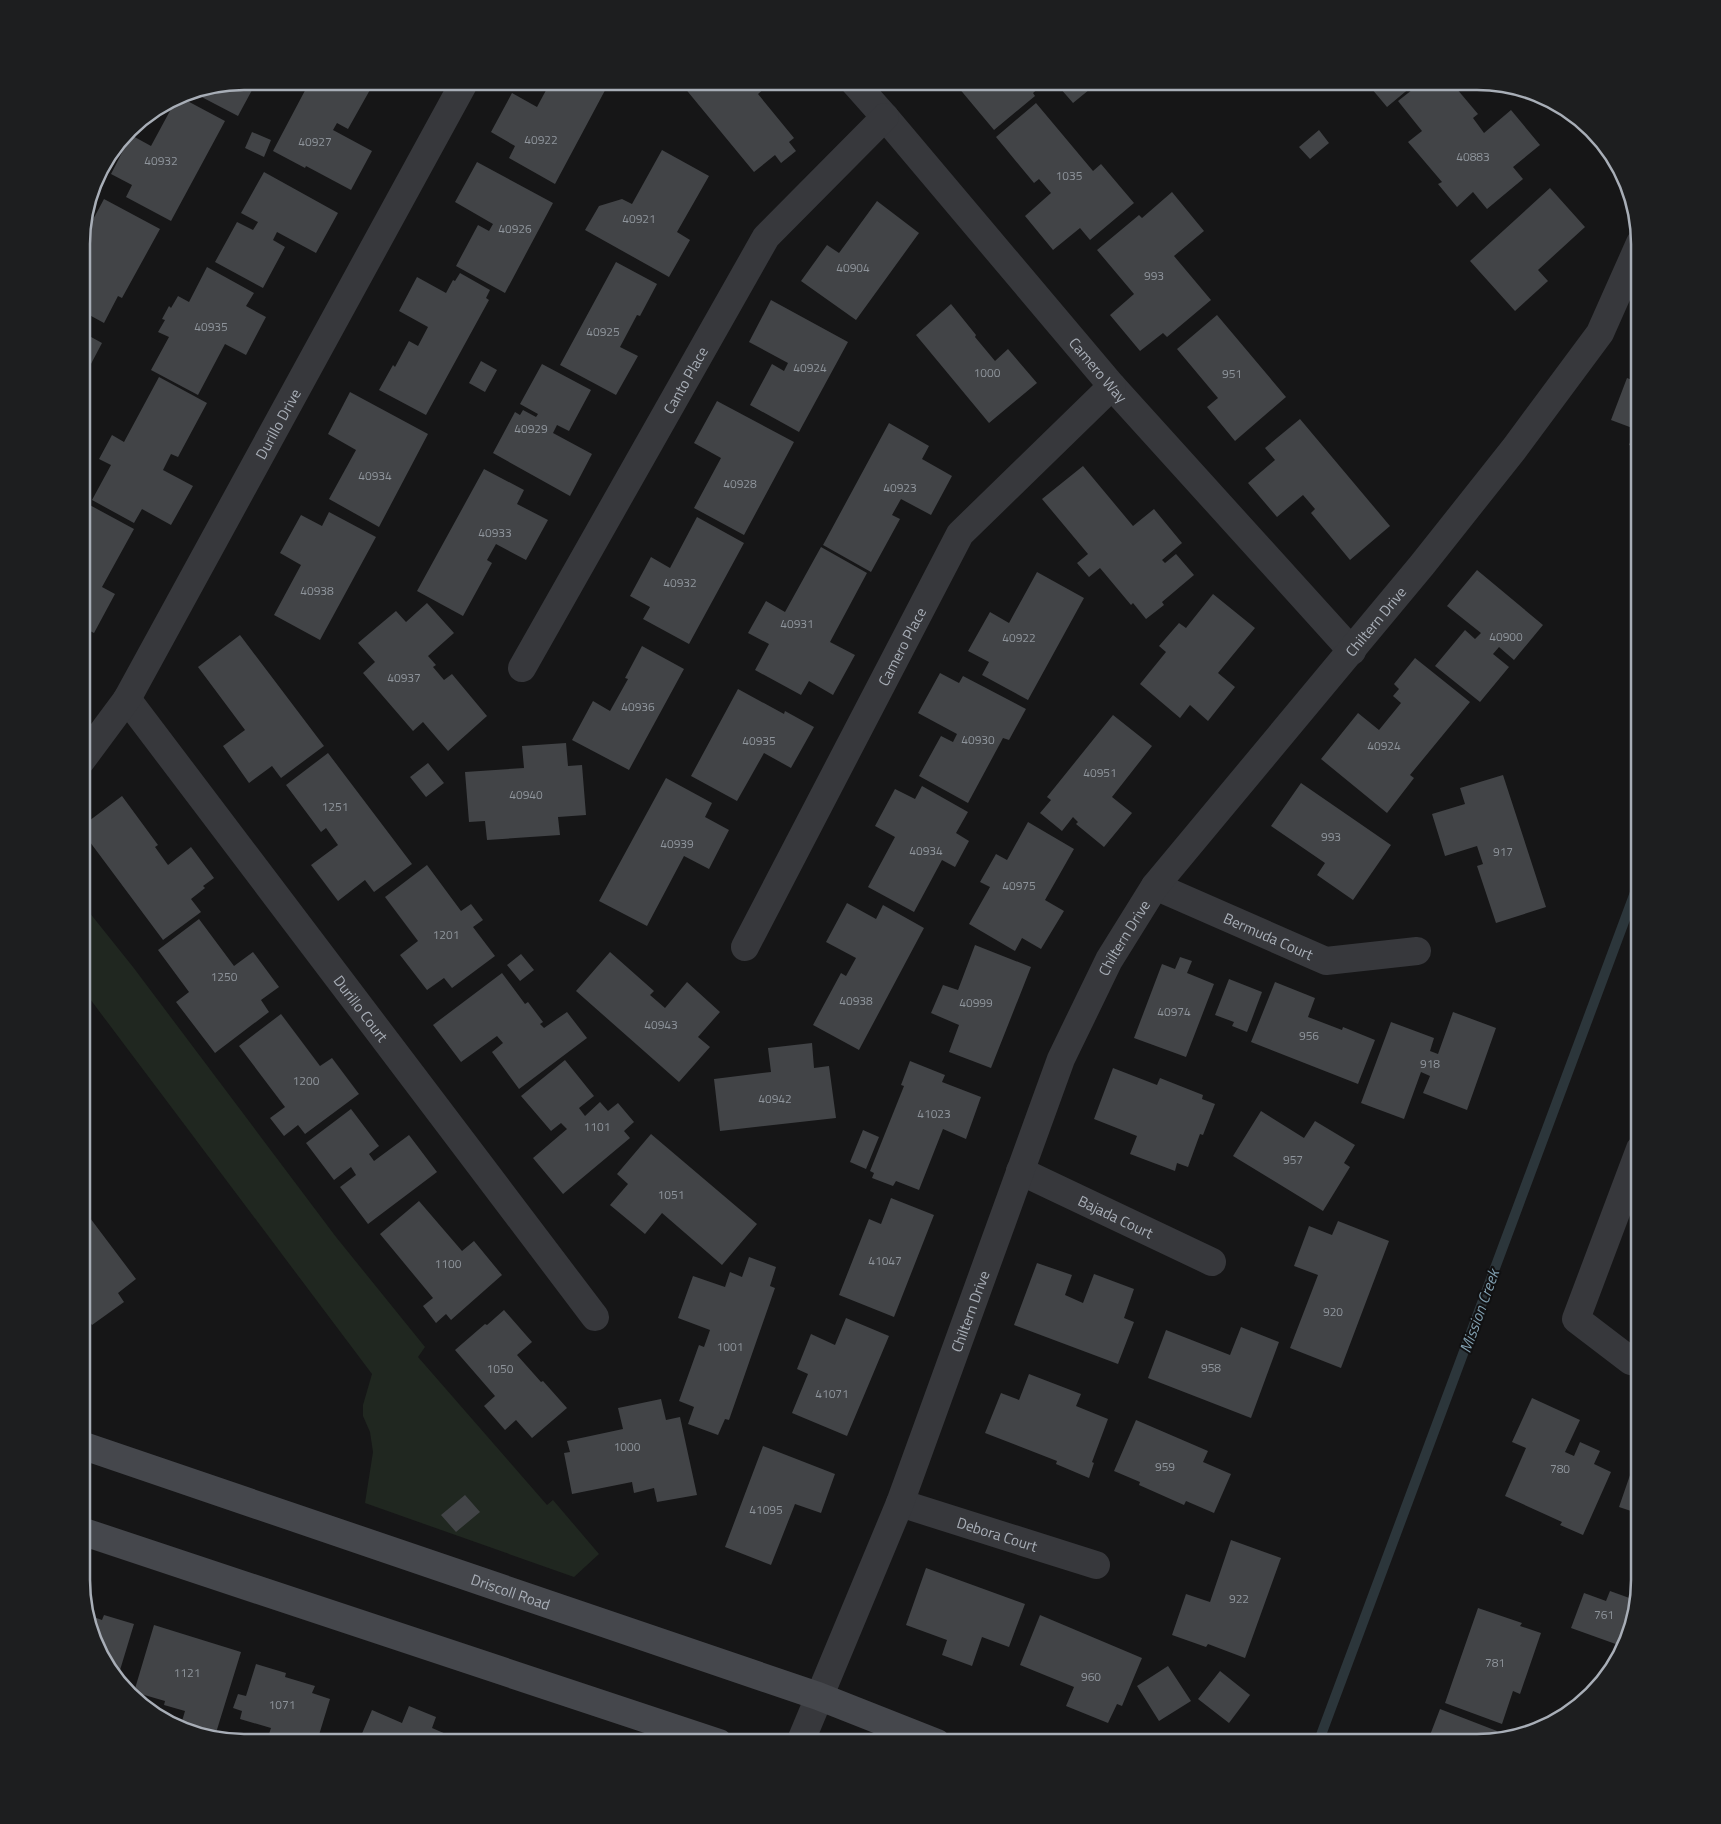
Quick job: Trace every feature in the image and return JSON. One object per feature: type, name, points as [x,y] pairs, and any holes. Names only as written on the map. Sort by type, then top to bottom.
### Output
[{"type":"street","name":"Durillo Drive","points":[[90,750],[127,699],[460,90]]},
{"type":"street","name":"Camero Way","points":[[860,90],[1112,386],[1352,651]]},
{"type":"street","name":"Canto Place","points":[[522,668],[766,237],[885,117]]},
{"type":"street","name":"Chiltern Drive","points":[[803,1734],[900,1503],[1061,1059],[1110,960],[1155,886],[1352,651],[1514,449],[1600,333],[1631,263]]},
{"type":"street","name":"Camero Place","points":[[745,947],[960,534],[1112,386]]},
{"type":"street","name":"Durillo Court","points":[[127,699],[595,1317]]},
{"type":"street","name":"Bermuda Court","points":[[1155,886],[1326,961],[1417,951]]},
{"type":"street","name":"Bajada Court","points":[[1020,1170],[1212,1262]]},
{"type":"street","points":[[1631,1173],[1576,1319],[1631,1360]]},
{"type":"street","name":"Driscoll Road","points":[[90,1448],[818,1696],[914,1734]]},
{"type":"street","name":"Debora Court","points":[[900,1503],[1096,1564]]},
{"type":"street","points":[[90,1534],[692,1734]]},
{"type":"shaded area","points":[[90,913],[133,967],[336,1237],[425,1347],[418,1357],[547,1505],[553,1500],[599,1554],[574,1577],[365,1503],[373,1452],[370,1432],[363,1416],[363,1405],[372,1374],[90,999]]},
{"type":"building","points":[[252,90],[238,116],[200,96],[224,91]]},
{"type":"building","points":[[305,90],[370,90],[348,129],[337,123],[333,130],[372,151],[351,190],[273,151]]},
{"type":"building","points":[[546,90],[605,90],[555,184],[509,158],[515,146],[491,132],[512,93],[537,107]]},
{"type":"building","points":[[686,90],[763,90],[758,94],[794,138],[789,142],[796,151],[781,163],[775,155],[754,172]]},
{"type":"building","points":[[961,90],[1036,90],[1033,93],[1035,96],[994,130]]},
{"type":"building","points":[[1062,90],[1089,90],[1073,103]]},
{"type":"building","points":[[1373,90],[1407,90],[1387,107]]},
{"type":"building","points":[[1412,90],[1458,90],[1478,114],[1473,118],[1484,133],[1511,110],[1540,145],[1513,167],[1523,179],[1487,209],[1473,192],[1457,207],[1438,184],[1442,182],[1408,142],[1422,131],[1398,101]]},
{"type":"building","points":[[187,101],[225,121],[171,221],[126,197],[132,185],[111,174],[126,144],[134,136],[151,146],[171,109]]},
{"type":"building","points":[[1036,103],[1093,171],[1101,164],[1134,203],[1090,240],[1080,228],[1053,250],[1025,216],[1051,193],[1039,179],[1034,183],[996,137]]},
{"type":"building","points":[[1319,130],[1329,143],[1310,159],[1299,147]]},
{"type":"building","points":[[252,132],[271,140],[264,157],[245,148]]},
{"type":"building","points":[[662,150],[709,176],[677,232],[690,240],[669,277],[585,230],[599,206],[622,199],[632,204]]},
{"type":"building","points":[[477,162],[553,203],[505,293],[456,266],[478,225],[489,231],[493,224],[455,202]]},
{"type":"building","points":[[264,172],[338,213],[316,253],[277,232],[273,240],[285,247],[263,288],[215,262],[237,222],[253,230],[258,222],[241,213]]},
{"type":"building","points":[[1550,188],[1585,227],[1538,270],[1548,281],[1515,311],[1470,261]]},
{"type":"building","points":[[1172,192],[1204,231],[1174,256],[1211,300],[1167,337],[1163,333],[1140,351],[1110,315],[1134,294],[1097,250],[1139,215],[1142,218]]},
{"type":"building","points":[[104,199],[160,229],[122,298],[118,296],[104,323],[90,315],[90,234],[92,222]]},
{"type":"building","points":[[877,201],[919,233],[856,320],[801,281],[827,245],[839,253]]},
{"type":"building","points":[[616,262],[657,284],[640,316],[637,315],[620,347],[638,356],[616,395],[560,365]]},
{"type":"building","points":[[207,267],[254,293],[246,306],[266,317],[246,355],[225,344],[198,395],[151,370],[169,337],[158,332],[165,320],[162,319],[169,306],[171,308],[178,296],[189,302]]},
{"type":"building","points":[[460,273],[490,290],[486,298],[489,300],[426,415],[379,390],[393,365],[395,367],[409,341],[418,346],[428,327],[399,311],[417,277],[446,293],[453,280],[455,281]]},
{"type":"building","points":[[771,300],[848,342],[799,432],[750,405],[772,364],[784,371],[788,363],[749,342]]},
{"type":"building","points":[[951,304],[995,361],[1008,349],[1037,383],[989,423],[916,335]]},
{"type":"building","points":[[1217,315],[1286,397],[1235,441],[1207,407],[1218,398],[1177,349]]},
{"type":"building","points":[[90,336],[102,343],[90,366]]},
{"type":"building","points":[[481,361],[497,370],[485,392],[469,383]]},
{"type":"building","points":[[542,364],[591,390],[569,431],[557,425],[553,433],[592,454],[570,496],[493,453],[515,412],[520,415],[523,410],[536,417],[538,414],[520,404]]},
{"type":"building","points":[[159,377],[207,403],[178,457],[171,454],[163,470],[193,486],[171,525],[142,509],[134,523],[92,500],[111,465],[99,459],[112,435],[124,442]]},
{"type":"building","points":[[1627,378],[1631,380],[1631,428],[1611,420]]},
{"type":"building","points":[[350,392],[428,434],[379,527],[329,499],[356,450],[328,434]]},
{"type":"building","points":[[717,401],[794,442],[744,535],[694,508],[721,458],[694,443]]},
{"type":"building","points":[[1300,419],[1390,526],[1350,560],[1311,513],[1315,509],[1303,495],[1277,517],[1248,483],[1275,460],[1265,448]]},
{"type":"building","points":[[889,423],[929,446],[922,459],[952,476],[931,515],[901,499],[892,515],[900,519],[871,572],[823,545]]},
{"type":"building","points":[[1083,466],[1133,526],[1154,509],[1182,543],[1162,560],[1165,563],[1176,554],[1194,575],[1162,602],[1164,605],[1146,619],[1133,603],[1131,605],[1100,568],[1089,577],[1077,563],[1088,554],[1042,499]]},
{"type":"building","points":[[484,469],[524,490],[517,504],[548,520],[526,560],[496,544],[487,560],[492,563],[463,616],[417,591]]},
{"type":"building","points":[[90,505],[134,529],[102,587],[115,594],[94,633],[90,631]]},
{"type":"building","points":[[329,512],[376,537],[320,640],[274,615],[301,565],[280,553],[301,515],[322,526]]},
{"type":"building","points":[[697,517],[744,543],[689,644],[643,619],[650,607],[630,596],[651,557],[670,568]]},
{"type":"building","points":[[821,547],[867,573],[830,642],[855,655],[833,695],[809,681],[801,695],[755,670],[769,644],[748,633],[766,601],[785,612]]},
{"type":"building","points":[[1477,570],[1543,625],[1514,660],[1499,647],[1493,654],[1509,667],[1480,702],[1435,666],[1465,630],[1475,639],[1481,633],[1447,606]]},
{"type":"building","points":[[1037,572],[1084,598],[1028,700],[982,675],[989,662],[968,651],[990,612],[1009,623]]},
{"type":"building","points":[[1213,594],[1255,628],[1218,673],[1235,687],[1208,721],[1190,705],[1180,718],[1140,684],[1166,652],[1159,646],[1179,623],[1186,628]]},
{"type":"building","points":[[427,603],[454,633],[428,656],[436,665],[433,667],[444,680],[452,674],[487,716],[448,751],[423,722],[413,731],[363,673],[375,662],[358,643],[396,611],[406,622]]},
{"type":"building","points":[[240,635],[324,746],[281,778],[272,766],[249,783],[223,746],[245,730],[198,667]]},
{"type":"building","points":[[642,646],[684,669],[629,770],[572,740],[593,701],[610,711],[628,679],[625,678]]},
{"type":"building","points":[[1415,658],[1470,702],[1410,775],[1414,778],[1387,813],[1321,759],[1358,713],[1379,730],[1401,703],[1393,696],[1399,689],[1394,684]]},
{"type":"building","points":[[940,673],[959,683],[963,676],[1026,709],[1009,740],[1003,738],[968,803],[919,776],[941,736],[953,742],[957,734],[918,713]]},
{"type":"building","points":[[738,689],[784,714],[785,711],[814,727],[791,768],[764,753],[737,801],[691,776]]},
{"type":"building","points":[[1113,715],[1152,746],[1112,797],[1132,813],[1104,847],[1076,824],[1078,822],[1073,817],[1062,831],[1040,813],[1051,800],[1047,797]]},
{"type":"building","points":[[566,743],[568,766],[582,765],[586,815],[558,817],[560,835],[487,840],[485,821],[469,822],[465,772],[524,768],[522,746]]},
{"type":"building","points":[[328,753],[412,864],[374,892],[365,880],[338,901],[311,865],[338,845],[326,828],[321,832],[286,785]]},
{"type":"building","points":[[428,763],[444,783],[426,797],[410,777]]},
{"type":"building","points":[[1503,775],[1546,907],[1496,923],[1477,866],[1483,864],[1477,846],[1445,856],[1432,814],[1465,804],[1460,788]]},
{"type":"building","points":[[666,778],[712,803],[705,817],[729,830],[709,869],[684,856],[647,926],[599,901]]},
{"type":"building","points":[[1301,783],[1391,845],[1353,900],[1317,875],[1325,863],[1271,826]]},
{"type":"building","points":[[922,786],[968,812],[956,833],[969,841],[955,867],[942,860],[914,912],[868,887],[895,837],[875,826],[895,789],[915,799]]},
{"type":"building","points":[[122,796],[158,845],[155,847],[168,865],[191,847],[214,878],[203,886],[205,888],[191,899],[201,912],[163,940],[90,842],[90,820]]},
{"type":"building","points":[[1028,822],[1074,849],[1045,900],[1064,911],[1041,949],[1022,938],[1015,951],[969,924],[990,887],[980,882],[996,854],[1007,860]]},
{"type":"building","points":[[427,865],[461,911],[471,904],[483,920],[473,927],[495,956],[452,988],[444,978],[427,990],[400,955],[418,941],[385,897]]},
{"type":"building","points":[[847,903],[876,919],[883,905],[924,928],[859,1050],[813,1025],[841,973],[846,976],[856,958],[826,942]]},
{"type":"building","points":[[199,919],[234,966],[253,952],[279,987],[261,1000],[269,1012],[215,1053],[176,1002],[189,992],[158,950]]},
{"type":"building","points":[[975,945],[1031,967],[991,1068],[949,1052],[959,1025],[931,1013],[943,985],[958,990]]},
{"type":"building","points":[[610,952],[654,991],[650,995],[665,1008],[687,982],[720,1012],[698,1037],[710,1047],[679,1082],[576,991]]},
{"type":"building","points":[[521,954],[534,970],[520,981],[507,965]]},
{"type":"building","points":[[1180,957],[1192,961],[1187,973],[1214,984],[1186,1057],[1134,1038],[1162,964],[1175,969]]},
{"type":"building","points":[[502,973],[525,1004],[528,1002],[543,1022],[540,1024],[544,1028],[567,1012],[587,1038],[519,1089],[492,1052],[503,1043],[497,1036],[461,1062],[433,1025]]},
{"type":"building","points":[[1229,979],[1262,992],[1247,1032],[1232,1026],[1234,1022],[1215,1015]]},
{"type":"building","points":[[1275,982],[1315,998],[1308,1017],[1342,1030],[1343,1027],[1375,1040],[1358,1084],[1251,1042]]},
{"type":"building","points":[[1453,1012],[1496,1028],[1467,1110],[1423,1093],[1430,1076],[1421,1072],[1404,1119],[1361,1103],[1391,1022],[1434,1038],[1430,1051],[1438,1054]]},
{"type":"building","points":[[281,1014],[320,1066],[332,1058],[359,1094],[305,1134],[298,1125],[284,1136],[270,1118],[285,1107],[239,1046]]},
{"type":"building","points":[[812,1043],[814,1068],[829,1066],[836,1118],[720,1131],[714,1079],[771,1072],[768,1048]]},
{"type":"building","points":[[565,1060],[594,1096],[579,1108],[585,1116],[600,1102],[608,1111],[618,1103],[634,1122],[624,1131],[630,1138],[563,1194],[533,1158],[567,1129],[561,1123],[551,1131],[521,1096]]},
{"type":"building","points":[[910,1061],[945,1075],[942,1082],[981,1097],[966,1139],[943,1129],[919,1190],[896,1181],[893,1186],[872,1178],[874,1173],[870,1171],[904,1086],[901,1085]]},
{"type":"building","points":[[1113,1068],[1157,1085],[1160,1078],[1203,1095],[1202,1099],[1215,1104],[1203,1135],[1200,1134],[1188,1167],[1177,1163],[1175,1171],[1130,1154],[1137,1136],[1094,1119]]},
{"type":"building","points":[[351,1109],[379,1146],[369,1154],[374,1161],[409,1135],[437,1172],[368,1224],[340,1187],[356,1175],[351,1167],[334,1180],[306,1143]]},
{"type":"building","points":[[1261,1111],[1304,1138],[1315,1121],[1355,1145],[1344,1163],[1350,1167],[1323,1211],[1233,1156]]},
{"type":"building","points":[[863,1130],[879,1137],[866,1169],[850,1162]]},
{"type":"building","points":[[651,1134],[757,1224],[722,1265],[662,1213],[645,1234],[610,1205],[628,1184],[617,1174]]},
{"type":"building","points":[[891,1198],[934,1215],[894,1317],[839,1295],[869,1219],[881,1224]]},
{"type":"building","points":[[419,1201],[462,1251],[474,1241],[502,1275],[451,1320],[446,1314],[436,1323],[423,1306],[433,1298],[380,1234]]},
{"type":"building","points":[[90,1218],[136,1279],[118,1293],[124,1302],[92,1325],[90,1322]]},
{"type":"building","points":[[1338,1221],[1389,1241],[1341,1368],[1290,1348],[1318,1275],[1294,1266],[1309,1226],[1332,1235]]},
{"type":"building","points":[[749,1257],[776,1267],[770,1286],[775,1288],[729,1420],[725,1419],[718,1435],[688,1424],[694,1407],[679,1401],[699,1345],[704,1347],[710,1330],[678,1318],[693,1276],[725,1287],[730,1272],[742,1277]]},
{"type":"building","points":[[1037,1263],[1072,1275],[1065,1295],[1083,1303],[1094,1274],[1134,1289],[1124,1318],[1134,1322],[1118,1364],[1014,1325]]},
{"type":"building","points":[[504,1310],[532,1342],[517,1355],[567,1408],[532,1438],[516,1420],[505,1430],[484,1406],[495,1396],[455,1350]]},
{"type":"building","points":[[846,1318],[889,1336],[847,1436],[792,1413],[808,1374],[797,1369],[811,1334],[835,1345]]},
{"type":"building","points":[[1241,1327],[1279,1342],[1251,1418],[1148,1378],[1166,1330],[1230,1355]]},
{"type":"building","points":[[1029,1374],[1081,1394],[1076,1406],[1108,1419],[1092,1462],[1094,1463],[1089,1478],[1056,1464],[1057,1461],[985,1433],[1001,1393],[1019,1400]]},
{"type":"building","points":[[1532,1398],[1580,1420],[1565,1452],[1574,1456],[1580,1442],[1600,1451],[1594,1464],[1611,1472],[1583,1535],[1560,1525],[1562,1522],[1505,1496],[1526,1448],[1512,1442]]},
{"type":"building","points":[[661,1399],[666,1420],[680,1417],[697,1495],[657,1502],[654,1488],[634,1493],[632,1482],[572,1494],[564,1453],[570,1452],[567,1441],[623,1429],[618,1408]]},
{"type":"building","points":[[1136,1420],[1208,1451],[1203,1462],[1231,1474],[1214,1513],[1186,1501],[1184,1505],[1139,1485],[1140,1482],[1114,1471]]},
{"type":"building","points":[[763,1446],[835,1474],[821,1513],[795,1504],[771,1565],[725,1547]]},
{"type":"building","points":[[1631,1472],[1631,1511],[1619,1507]]},
{"type":"building","points":[[465,1495],[480,1512],[456,1532],[441,1515]]},
{"type":"building","points":[[1231,1540],[1281,1558],[1245,1658],[1208,1644],[1206,1647],[1172,1635],[1186,1594],[1210,1602]]},
{"type":"building","points":[[926,1568],[1025,1604],[1009,1647],[982,1637],[972,1666],[942,1655],[947,1640],[906,1625]]},
{"type":"building","points":[[1610,1591],[1630,1598],[1626,1620],[1616,1644],[1571,1628],[1584,1593],[1606,1601]]},
{"type":"building","points":[[1478,1608],[1522,1623],[1520,1626],[1541,1633],[1520,1694],[1513,1691],[1502,1724],[1445,1703]]},
{"type":"building","points":[[104,1615],[134,1624],[120,1671],[102,1639],[95,1617],[102,1620]]},
{"type":"building","points":[[1040,1615],[1142,1658],[1122,1706],[1117,1704],[1108,1723],[1066,1706],[1074,1687],[1020,1665]]},
{"type":"building","points":[[154,1625],[241,1652],[216,1731],[182,1721],[185,1711],[164,1705],[165,1701],[141,1694],[135,1689]]},
{"type":"building","points":[[256,1664],[286,1673],[285,1677],[315,1686],[312,1693],[330,1699],[319,1734],[269,1734],[271,1728],[240,1719],[242,1711],[233,1708],[238,1694],[246,1696]]},
{"type":"building","points":[[1168,1666],[1191,1701],[1159,1721],[1137,1686]]},
{"type":"building","points":[[1220,1671],[1250,1695],[1229,1723],[1198,1699]]},
{"type":"building","points":[[409,1706],[436,1717],[432,1728],[446,1734],[362,1734],[372,1710],[402,1723]]},
{"type":"building","points":[[1440,1709],[1497,1731],[1487,1734],[1430,1734]]},
{"type":"waterway","name":"Mission Creek","points":[[1321,1734],[1631,903]]}]
